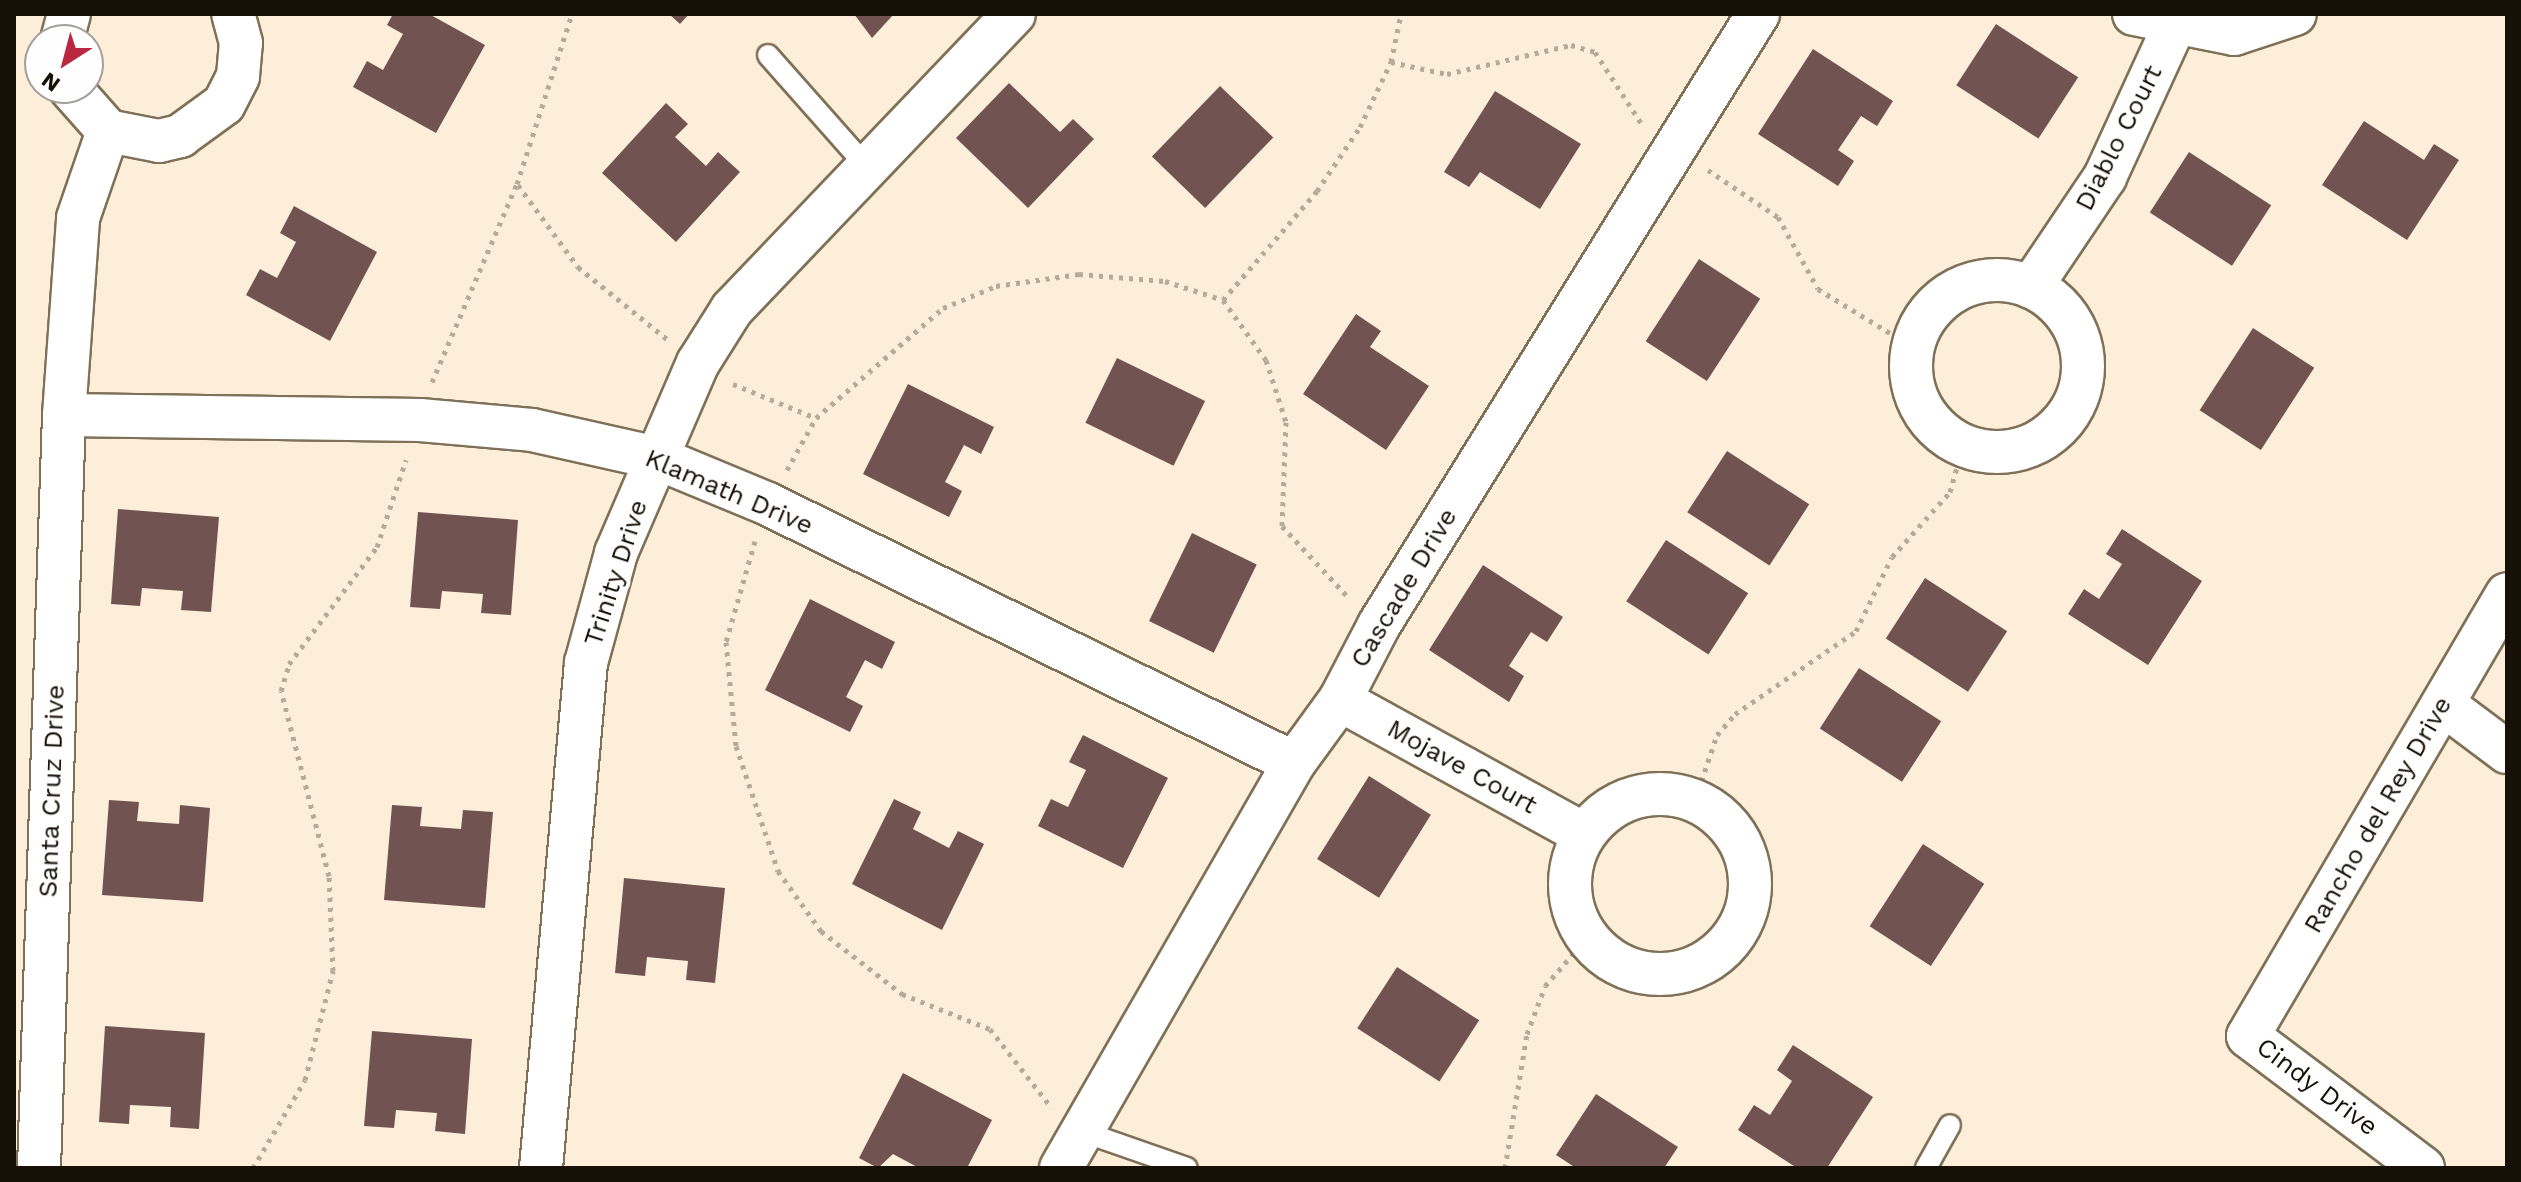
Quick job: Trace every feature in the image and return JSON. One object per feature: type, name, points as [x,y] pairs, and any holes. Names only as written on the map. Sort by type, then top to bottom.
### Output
[{"type":"street","points":[[84,104],[108,131],[159,141],[208,121],[238,76],[241,43],[233,14]]},
{"type":"street","name":"Trinity Drive","points":[[541,1168],[586,663],[616,553],[698,363],[732,309],[1014,14]]},
{"type":"street","name":"Cascade Drive","points":[[1061,1168],[1294,763],[1340,700],[1379,625],[1758,14]]},
{"type":"street","points":[[2134,14],[2174,26],[2234,34],[2295,14]]},
{"type":"street","name":"Diablo Court","points":[[2031,287],[2105,177],[2174,26]]},
{"type":"street","name":"Santa Cruz Drive","points":[[39,1168],[64,415],[78,218],[108,131]]},
{"type":"street","points":[[1972,283],[2031,287],[2056,303],[2083,356],[2070,413],[2022,449],[1963,446],[1920,405],[1913,347],[1945,297],[1972,283]]},
{"type":"street","name":"Klamath Drive","points":[[64,415],[420,420],[532,430],[657,458],[768,504],[1294,763]]},
{"type":"street","name":"Rancho del Rey Drive","points":[[2248,1036],[2507,594]]},
{"type":"street","name":"Mojave Court","points":[[1340,700],[1584,834]]},
{"type":"street","points":[[2443,704],[2507,752]]},
{"type":"street","points":[[1633,797],[1695,800],[1741,843],[1748,904],[1736,934],[1687,970],[1655,974],[1624,967],[1588,937],[1570,895],[1571,863],[1584,834],[1605,811],[1633,797]]},
{"type":"street","name":"Cindy Drive","points":[[2248,1036],[2423,1168]]},
{"type":"lane","points":[[768,55],[867,167]]},
{"type":"lane","points":[[1926,1168],[1950,1125]]},
{"type":"lane","points":[[1081,1131],[1187,1168]]},
{"type":"path","points":[[253,1168],[305,1080],[333,971],[329,876],[281,691],[289,664],[377,547],[447,334],[517,184],[572,14]]},
{"type":"path","points":[[1223,300],[1317,191],[1360,127],[1391,62],[1401,14]]},
{"type":"path","points":[[517,184],[578,267],[698,363],[756,397],[816,418]]},
{"type":"path","points":[[1081,1131],[1047,1104],[990,1029],[902,994],[821,931],[778,871],[736,746],[726,642],[768,504],[816,418],[943,308],[996,286],[1079,274],[1165,281],[1223,300],[1266,360],[1286,422],[1282,526],[1379,625]]},
{"type":"path","points":[[1695,800],[1717,735],[1735,714],[1856,631],[1892,557],[1954,484],[1963,446]]},
{"type":"path","points":[[1505,1168],[1527,1034],[1545,986],[1588,937]]},
{"type":"building","points":[[393,14],[429,14],[485,45],[436,133],[353,87],[367,61],[383,70],[403,34],[387,25]]},
{"type":"building","points":[[669,14],[689,14],[680,24]]},
{"type":"building","points":[[854,14],[894,14],[872,38]]},
{"type":"building","points":[[1996,24],[2078,77],[2038,139],[1956,85]]},
{"type":"building","points":[[1813,49],[1893,101],[1877,126],[1861,116],[1838,150],[1854,161],[1838,186],[1758,134]]},
{"type":"building","points":[[1009,83],[1060,132],[1073,119],[1094,139],[1028,208],[956,138]]},
{"type":"building","points":[[1220,86],[1273,137],[1205,208],[1152,156]]},
{"type":"building","points":[[1495,91],[1581,144],[1540,209],[1480,172],[1469,187],[1444,172]]},
{"type":"building","points":[[666,103],[688,124],[675,137],[706,166],[718,152],[740,172],[676,242],[602,173]]},
{"type":"building","points":[[2364,121],[2424,160],[2434,144],[2459,160],[2407,240],[2322,185]]},
{"type":"building","points":[[2189,152],[2271,205],[2232,266],[2150,212]]},
{"type":"building","points":[[294,206],[377,252],[330,341],[246,295],[260,269],[277,278],[296,242],[280,233]]},
{"type":"building","points":[[1699,259],[1760,299],[1707,381],[1646,341]]},
{"type":"building","points":[[1356,314],[1381,331],[1370,347],[1429,386],[1386,450],[1303,394]]},
{"type":"building","points":[[2253,328],[2314,368],[2261,450],[2200,410]]},
{"type":"building","points":[[1117,358],[1205,401],[1174,466],[1085,423]]},
{"type":"building","points":[[908,384],[994,427],[981,454],[964,445],[945,482],[962,491],[949,517],[863,474]]},
{"type":"building","points":[[1727,451],[1809,504],[1769,566],[1687,512]]},
{"type":"building","points":[[118,509],[219,517],[211,612],[181,610],[183,591],[142,588],[140,606],[111,604]]},
{"type":"building","points":[[418,512],[518,520],[511,615],[481,613],[483,594],[442,591],[440,609],[410,607]]},
{"type":"building","points":[[2122,529],[2202,581],[2148,665],[2068,614],[2084,589],[2099,599],[2122,564],[2106,554]]},
{"type":"building","points":[[1192,533],[1257,565],[1214,653],[1149,621]]},
{"type":"building","points":[[1666,540],[1748,593],[1708,655],[1626,601]]},
{"type":"building","points":[[1483,565],[1563,617],[1547,642],[1531,632],[1509,666],[1524,676],[1509,702],[1429,650]]},
{"type":"building","points":[[1925,578],[2007,631],[1968,692],[1886,638]]},
{"type":"building","points":[[810,599],[895,642],[882,669],[865,660],[846,697],[863,706],[850,732],[765,690]]},
{"type":"building","points":[[1859,668],[1941,721],[1902,782],[1820,728]]},
{"type":"building","points":[[1083,735],[1168,778],[1123,868],[1038,826],[1051,799],[1068,807],[1086,770],[1069,762]]},
{"type":"building","points":[[1369,776],[1431,815],[1379,898],[1317,859]]},
{"type":"building","points":[[894,799],[921,812],[913,829],[949,848],[958,831],[984,844],[942,930],[852,884]]},
{"type":"building","points":[[109,800],[139,802],[137,821],[179,824],[180,805],[210,808],[203,902],[102,895]]},
{"type":"building","points":[[392,805],[422,807],[420,826],[461,829],[463,810],[493,812],[485,908],[384,900]]},
{"type":"building","points":[[1923,844],[1984,884],[1931,966],[1870,926]]},
{"type":"building","points":[[624,878],[725,888],[715,983],[686,980],[688,961],[647,957],[645,976],[615,973]]},
{"type":"building","points":[[1397,967],[1479,1020],[1439,1082],[1357,1028]]},
{"type":"building","points":[[105,1026],[205,1033],[199,1129],[170,1127],[171,1107],[130,1105],[129,1124],[99,1122]]},
{"type":"building","points":[[372,1031],[472,1039],[465,1134],[435,1131],[437,1113],[396,1110],[394,1128],[364,1126]]},
{"type":"building","points":[[1793,1045],[1873,1097],[1827,1168],[1797,1168],[1738,1130],[1754,1105],[1770,1115],[1792,1081],[1777,1070]]},
{"type":"building","points":[[903,1073],[992,1120],[967,1168],[919,1168],[893,1154],[878,1168],[859,1158]]},
{"type":"building","points":[[1596,1094],[1678,1147],[1664,1168],[1576,1168],[1556,1155]]}]
